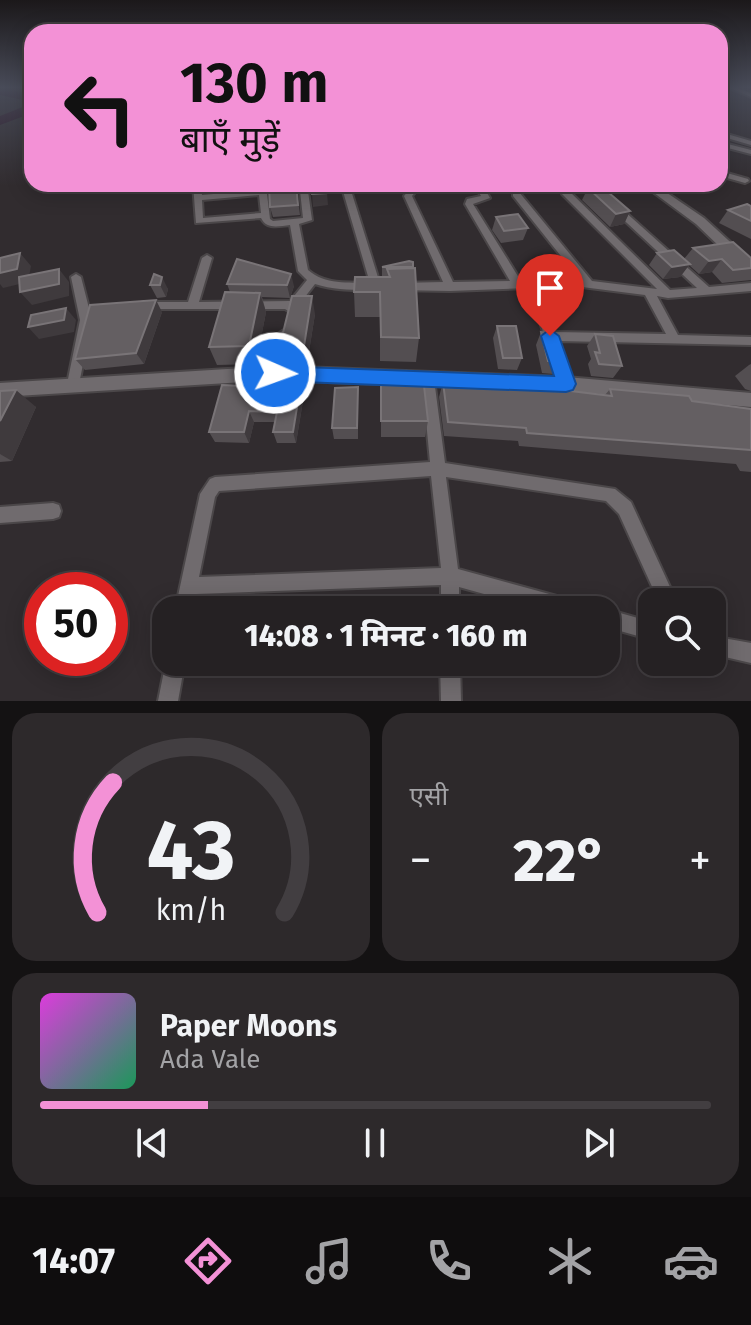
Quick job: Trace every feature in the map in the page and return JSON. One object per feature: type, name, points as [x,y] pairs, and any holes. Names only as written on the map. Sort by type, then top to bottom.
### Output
[{"type":"main road","points":[[658,192],[745,257],[751,269]]},
{"type":"main road","points":[[0,390],[275,373],[566,384],[751,400]]},
{"type":"street","points":[[728,136],[751,143]]},
{"type":"street","points":[[728,146],[751,152]]},
{"type":"street","points":[[728,176],[745,181]]},
{"type":"street","points":[[198,192],[198,219],[201,222],[265,215]]},
{"type":"street","points":[[198,198],[236,192]]},
{"type":"street","points":[[262,192],[268,223],[308,219],[305,192]]},
{"type":"street","points":[[347,192],[376,287]]},
{"type":"street","points":[[411,192],[408,196],[450,287]]},
{"type":"street","points":[[483,192],[486,198],[470,201],[469,204],[518,285]]},
{"type":"street","points":[[565,192],[668,294]]},
{"type":"street","points":[[598,192],[707,291]]},
{"type":"street","points":[[516,194],[589,284]]},
{"type":"street","points":[[294,222],[307,285]]},
{"type":"street","points":[[193,303],[207,258]]},
{"type":"street","points":[[73,384],[86,331],[76,277]]},
{"type":"street","points":[[307,285],[450,287],[589,284],[668,294],[751,287]]},
{"type":"street","points":[[275,373],[291,305],[307,285]]},
{"type":"street","points":[[533,285],[566,384]]},
{"type":"street","points":[[649,292],[674,339]]},
{"type":"street","points":[[131,306],[193,303],[291,305]]},
{"type":"street","points":[[84,308],[100,308]]},
{"type":"street","points":[[550,336],[751,341]]},
{"type":"street","points":[[428,379],[450,596]]},
{"type":"street","points":[[186,596],[208,494],[215,484],[235,480],[437,469],[610,494],[625,508],[662,588]]},
{"type":"street","points":[[0,515],[53,511]]},
{"type":"street","points":[[188,586],[450,576],[524,596]]},
{"type":"street","points":[[726,648],[751,653]]},
{"type":"street","points":[[168,701],[172,676]]},
{"type":"street","points":[[450,676],[451,701]]},
{"type":"building","points":[[269,192],[297,192],[298,205],[270,207]]},
{"type":"building","points":[[592,192],[608,192],[630,211],[616,214]]},
{"type":"building","points":[[747,204],[751,206],[751,221],[728,210]]},
{"type":"building","points":[[518,214],[528,228],[504,231],[496,217]]},
{"type":"building","points":[[733,242],[751,258],[751,268],[733,270],[722,259],[709,261],[693,248]]},
{"type":"building","points":[[674,250],[690,264],[672,267],[657,253]]},
{"type":"building","points":[[20,253],[17,269],[0,273],[0,258]]},
{"type":"building","points":[[237,259],[291,274],[287,285],[227,284]]},
{"type":"building","points":[[413,262],[413,267],[382,267]]},
{"type":"building","points":[[415,268],[419,338],[381,337],[380,292],[354,292],[355,277],[390,277],[387,269]]},
{"type":"building","points":[[59,269],[59,284],[20,292],[19,277]]},
{"type":"building","points":[[154,274],[162,277],[160,285],[150,285]]},
{"type":"building","points":[[225,292],[260,293],[249,346],[209,347]]},
{"type":"building","points":[[292,296],[312,296],[304,346],[280,345]]},
{"type":"building","points":[[156,300],[136,353],[75,359],[90,305]]},
{"type":"building","points":[[66,308],[64,320],[28,327],[31,315]]},
{"type":"building","points":[[497,326],[516,326],[522,358],[503,358]]},
{"type":"building","points":[[541,332],[550,333],[560,362],[548,361]]},
{"type":"building","points":[[595,334],[613,336],[622,366],[599,364],[595,352],[600,353]]},
{"type":"building","points":[[381,377],[423,377],[428,421],[381,421]]},
{"type":"building","points":[[443,382],[546,388],[612,396],[610,389],[689,396],[692,401],[751,409],[751,450],[527,433],[526,428],[448,422]]},
{"type":"building","points":[[222,385],[300,389],[293,432],[273,432],[277,412],[249,411],[244,432],[209,432]]},
{"type":"building","points":[[358,387],[357,428],[332,428],[335,388]]},
{"type":"building","points":[[16,390],[0,421],[0,391]]},
{"type":"route","points":[[275,373],[566,384],[550,336]]}]
